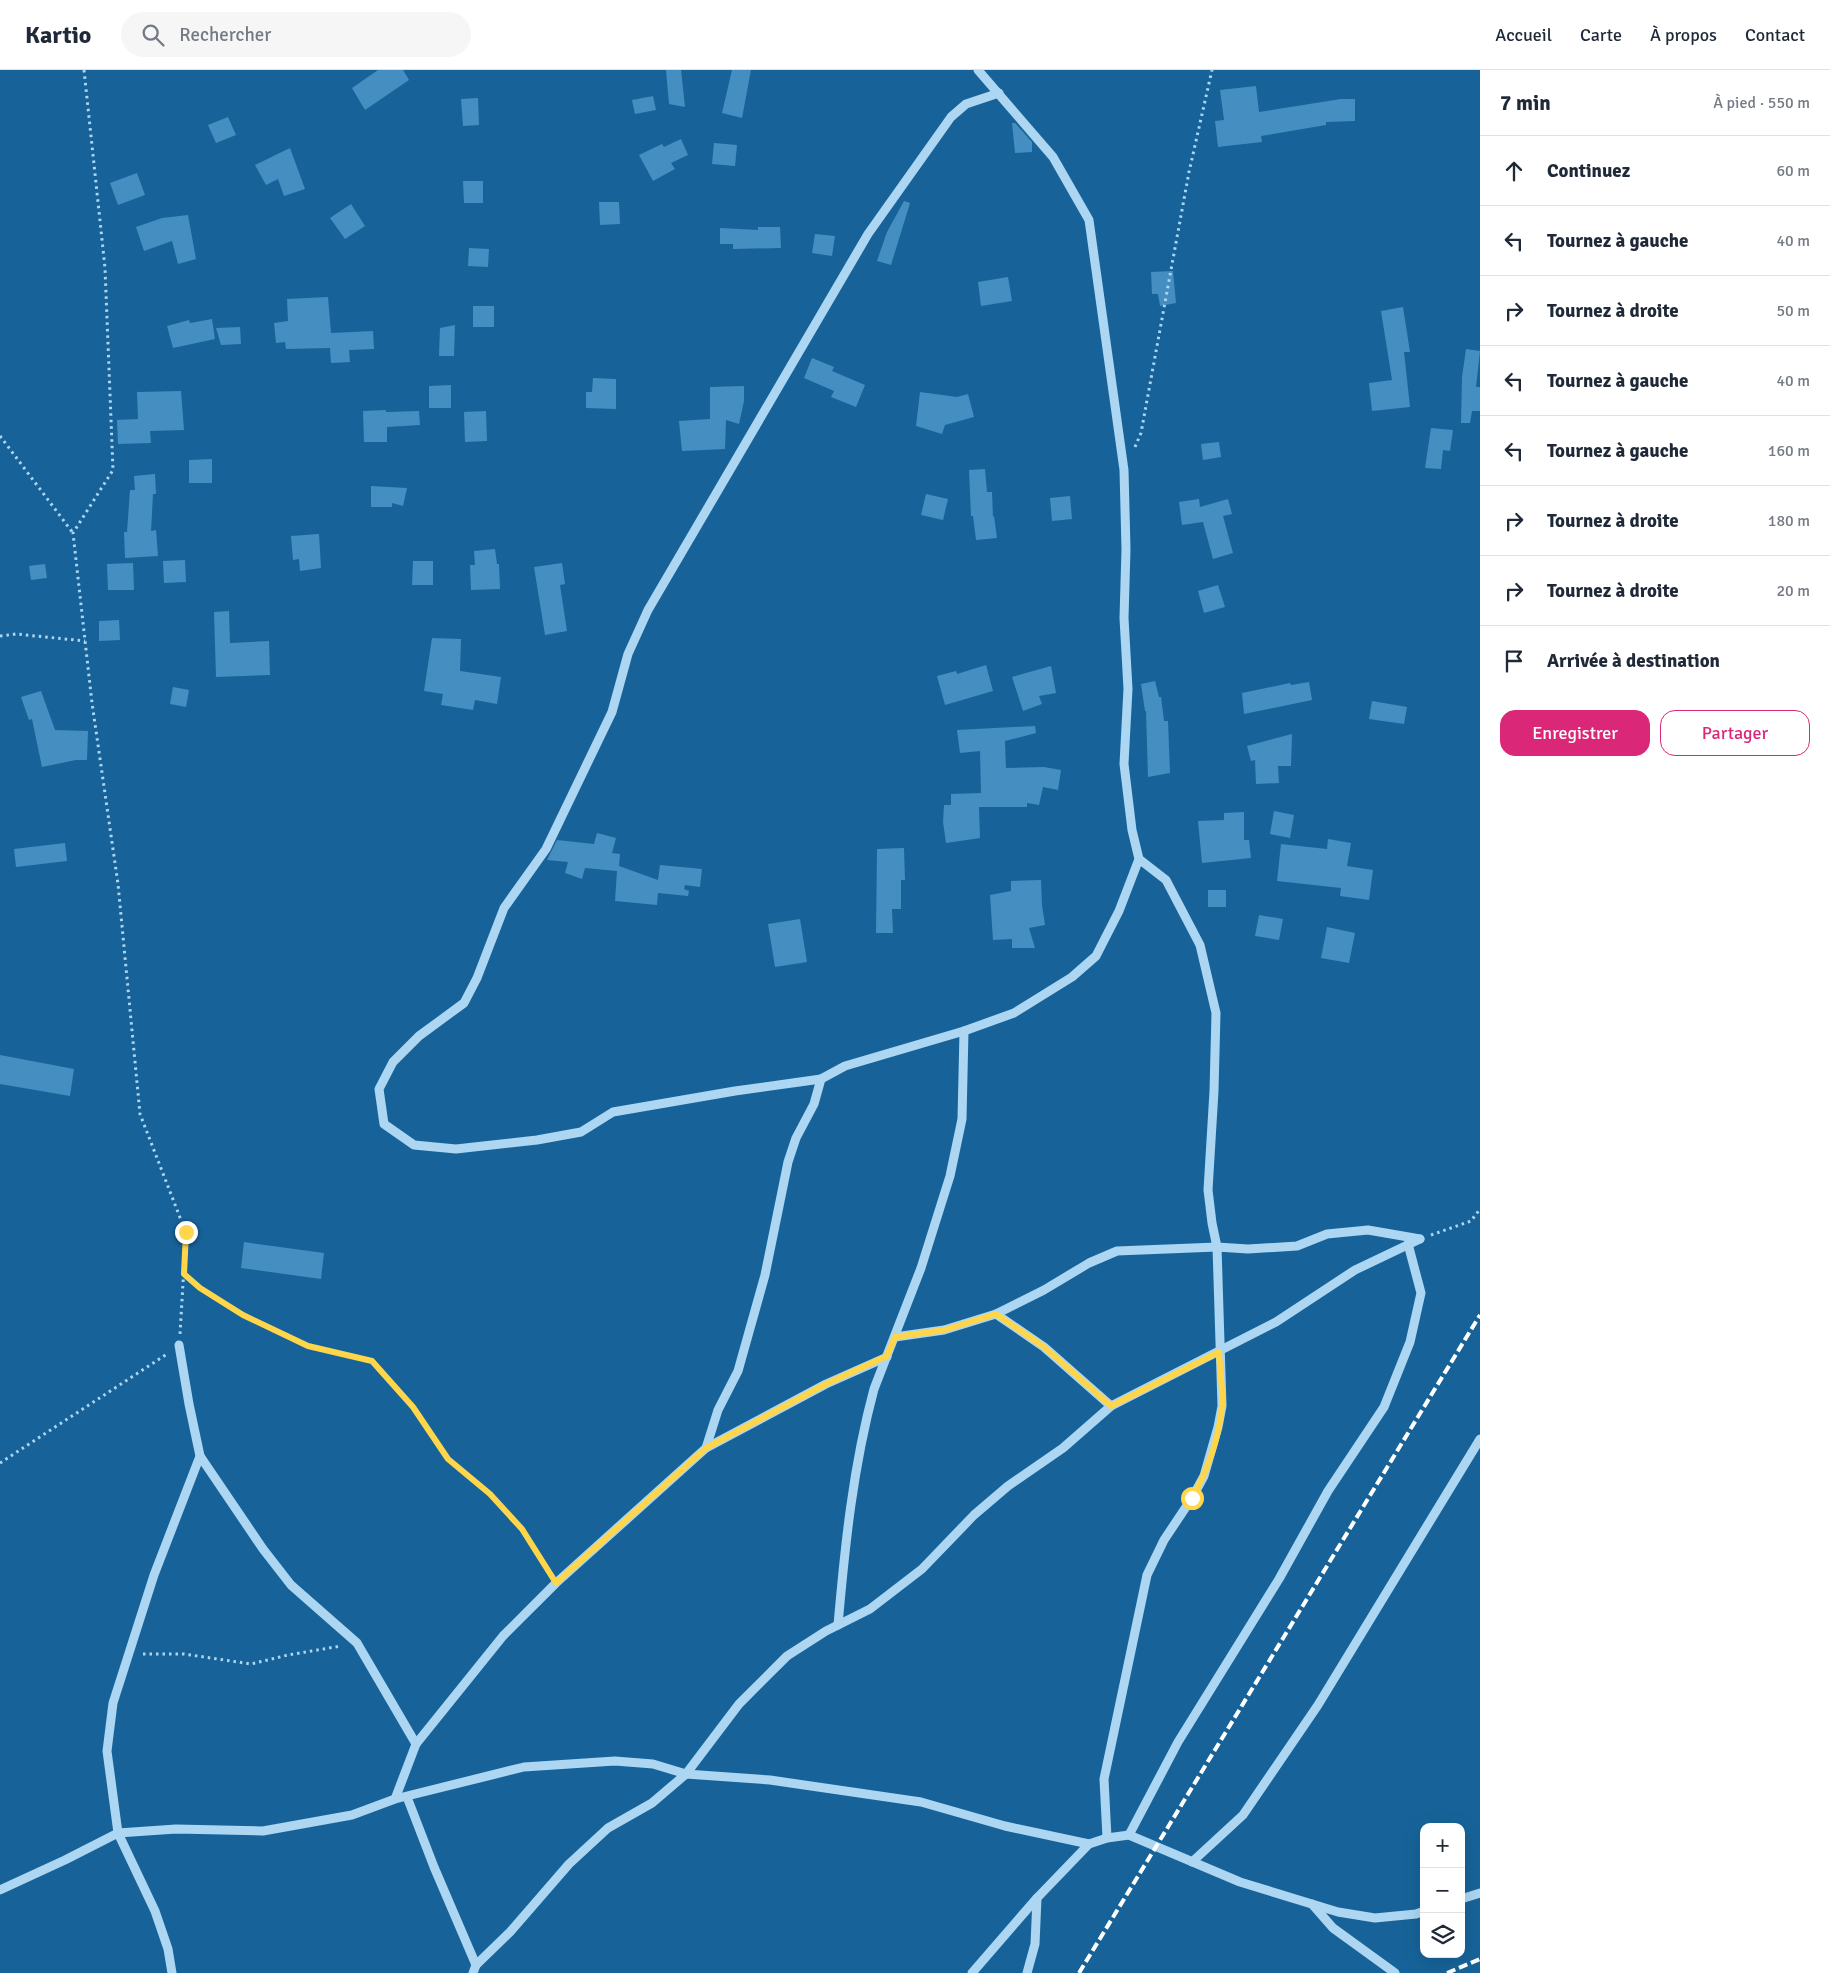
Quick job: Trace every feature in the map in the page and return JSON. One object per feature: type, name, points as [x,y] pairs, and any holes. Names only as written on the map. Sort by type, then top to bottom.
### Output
[{"type":"street","points":[[978,70],[999,93],[1053,157],[1090,220],[1124,470],[1126,549],[1124,618],[1128,689],[1124,764],[1132,830],[1139,859],[1119,911],[1096,956],[1072,977],[1014,1013],[964,1031],[846,1066],[821,1079],[735,1091],[613,1112],[581,1132],[537,1140],[456,1149],[414,1145],[384,1124],[379,1089],[393,1062],[419,1036],[464,1003],[477,978],[504,908],[546,849],[612,712],[628,654],[648,610],[868,234],[951,118],[966,104],[999,93]]},
{"type":"street","points":[[1107,1838],[1104,1779],[1147,1575],[1164,1540],[1204,1476],[1222,1406],[1217,1247],[1208,1190],[1214,1091],[1216,1013],[1200,945],[1166,880],[1139,859]]},
{"type":"street","points":[[838,1625],[846,1538],[859,1451],[874,1389],[921,1268],[950,1176],[962,1118],[964,1031]]},
{"type":"street","points":[[706,1448],[718,1410],[738,1371],[766,1275],[788,1162],[796,1138],[814,1104],[821,1079]]},
{"type":"street","points":[[895,1337],[944,1330],[996,1314],[1044,1290],[1089,1263],[1116,1251],[1217,1247],[1248,1249],[1297,1246],[1327,1234],[1368,1230],[1420,1239]]},
{"type":"street","points":[[407,1797],[475,1969],[569,1864],[608,1828],[652,1803],[686,1774],[739,1704],[787,1656],[838,1625],[870,1609],[922,1570],[974,1515],[1008,1486],[1063,1448],[1111,1406],[1276,1322],[1355,1270],[1420,1239]]},
{"type":"street","points":[[1129,1835],[1178,1742],[1266,1600],[1328,1491],[1384,1407],[1410,1342],[1421,1293],[1408,1244]]},
{"type":"street","points":[[996,1314],[1044,1347],[1111,1406]]},
{"type":"street","points":[[179,1345],[200,1456],[263,1549],[291,1585],[357,1643],[416,1744]]},
{"type":"street","points":[[396,1799],[416,1744],[503,1636],[556,1583],[706,1448],[826,1384],[887,1356]]},
{"type":"street","points":[[1192,1862],[1243,1815],[1254,1800],[1318,1705],[1480,1439]]},
{"type":"street","points":[[172,1973],[168,1949],[155,1911],[118,1833],[107,1751],[113,1703],[154,1575],[200,1456]]},
{"type":"street","points":[[0,1890],[118,1833],[176,1829],[264,1831],[352,1815],[396,1799],[524,1767],[615,1761],[653,1764],[686,1774],[770,1780],[921,1802],[1005,1826],[1089,1844]]},
{"type":"street","points":[[972,1973],[1037,1898],[1089,1844],[1107,1838],[1129,1835],[1240,1882],[1338,1912],[1375,1918],[1420,1912]]},
{"type":"street","points":[[1465,1898],[1480,1893]]},
{"type":"street","points":[[1026,1973],[1035,1944],[1037,1898]]},
{"type":"street","points":[[1312,1904],[1333,1928],[1395,1973]]},
{"type":"path","points":[[73,533],[113,470],[105,268],[84,70]]},
{"type":"path","points":[[1134,448],[1141,434],[1189,172],[1212,70]]},
{"type":"path","points":[[0,436],[73,533],[92,703],[118,884],[140,1114],[186,1232],[179,1345],[0,1463]]},
{"type":"path","points":[[0,636],[16,634],[85,641]]},
{"type":"path","points":[[1420,1239],[1470,1221],[1480,1209]]},
{"type":"path","points":[[184,1274],[200,1288],[243,1315],[308,1346],[372,1361],[413,1407],[448,1459],[490,1494],[522,1529],[556,1583]]},
{"type":"path","points":[[129,1655],[184,1654],[251,1664],[288,1655],[357,1643]]},
{"type":"building","points":[[378,70],[403,70],[409,80],[365,110],[352,88]]},
{"type":"building","points":[[666,70],[681,70],[685,107],[669,104]]},
{"type":"building","points":[[732,70],[751,70],[742,118],[722,113]]},
{"type":"building","points":[[1256,86],[1259,112],[1341,99],[1355,99],[1355,121],[1326,122],[1326,125],[1261,136],[1262,142],[1218,147],[1215,121],[1224,120],[1220,90]]},
{"type":"building","points":[[653,96],[656,110],[635,114],[632,100]]},
{"type":"building","points":[[478,98],[479,125],[463,126],[461,99]]},
{"type":"building","points":[[228,117],[236,135],[216,143],[208,125]]},
{"type":"building","points":[[1012,123],[1015,123],[1032,142],[1032,152],[1015,153]]},
{"type":"building","points":[[681,139],[688,155],[671,163],[675,169],[653,181],[639,155],[662,144],[664,147]]},
{"type":"building","points":[[714,143],[737,145],[735,166],[712,164]]},
{"type":"building","points":[[290,148],[305,189],[284,196],[278,179],[266,185],[255,165]]},
{"type":"building","points":[[137,173],[145,195],[118,205],[110,183]]},
{"type":"building","points":[[463,181],[483,181],[483,203],[464,203]]},
{"type":"building","points":[[904,201],[910,203],[891,265],[877,261],[887,232]]},
{"type":"building","points":[[599,202],[619,202],[620,224],[600,225]]},
{"type":"building","points":[[351,204],[365,226],[345,239],[330,218]]},
{"type":"building","points":[[188,215],[196,259],[178,264],[172,241],[144,251],[136,227],[162,218]]},
{"type":"building","points":[[758,227],[780,227],[781,248],[733,249],[733,244],[720,244],[720,228],[758,230]]},
{"type":"building","points":[[815,234],[835,236],[832,256],[812,253]]},
{"type":"building","points":[[469,248],[489,249],[488,267],[468,266]]},
{"type":"building","points":[[1173,271],[1176,303],[1160,306],[1158,294],[1152,294],[1151,272]]},
{"type":"building","points":[[1008,277],[1012,301],[981,306],[978,282]]},
{"type":"building","points":[[328,297],[331,333],[373,331],[374,349],[349,350],[350,362],[331,363],[330,348],[286,349],[285,342],[276,343],[274,323],[288,321],[287,299]]},
{"type":"building","points":[[473,306],[494,306],[494,327],[473,327]]},
{"type":"building","points":[[1403,307],[1410,352],[1404,352],[1410,407],[1372,411],[1369,383],[1392,380],[1381,311]]},
{"type":"building","points":[[212,319],[215,339],[173,348],[167,326],[189,320],[190,323]]},
{"type":"building","points":[[455,325],[454,356],[439,356],[440,328]]},
{"type":"building","points":[[240,327],[241,344],[221,345],[216,328]]},
{"type":"building","points":[[1466,349],[1480,351],[1476,387],[1480,387],[1480,411],[1472,411],[1470,423],[1461,423],[1462,377]]},
{"type":"building","points":[[812,358],[834,367],[832,371],[865,385],[856,407],[831,397],[834,391],[804,378]]},
{"type":"building","points":[[593,378],[616,379],[616,409],[586,408],[586,392],[592,392]]},
{"type":"building","points":[[451,385],[451,408],[429,408],[429,386]]},
{"type":"building","points":[[744,386],[744,401],[739,424],[726,420],[725,449],[682,451],[679,421],[710,419],[710,387]]},
{"type":"building","points":[[181,391],[184,430],[150,431],[151,443],[118,444],[117,420],[138,419],[137,392]]},
{"type":"building","points":[[920,392],[957,397],[968,394],[974,417],[945,425],[942,434],[916,426]]},
{"type":"building","points":[[386,410],[386,412],[419,411],[420,425],[387,427],[387,442],[364,442],[363,411]]},
{"type":"building","points":[[486,411],[487,441],[465,442],[464,412]]},
{"type":"building","points":[[1431,428],[1453,430],[1450,451],[1443,450],[1441,469],[1425,468]]},
{"type":"building","points":[[1219,442],[1221,457],[1203,460],[1201,444]]},
{"type":"building","points":[[212,459],[212,483],[189,483],[189,460]]},
{"type":"building","points":[[985,469],[987,492],[992,492],[993,517],[997,538],[976,540],[973,516],[971,516],[969,470]]},
{"type":"building","points":[[155,474],[156,494],[153,494],[151,531],[156,530],[158,556],[125,558],[124,532],[127,532],[130,490],[135,490],[134,476]]},
{"type":"building","points":[[371,486],[407,488],[403,506],[392,503],[392,507],[371,507]]},
{"type":"building","points":[[926,494],[948,499],[943,520],[921,515]]},
{"type":"building","points":[[1070,496],[1072,519],[1052,521],[1050,498]]},
{"type":"building","points":[[1199,499],[1200,507],[1228,499],[1232,514],[1223,516],[1233,553],[1213,559],[1203,522],[1182,525],[1179,502]]},
{"type":"building","points":[[319,534],[321,568],[300,571],[299,559],[293,560],[291,536]]},
{"type":"building","points":[[495,549],[497,564],[499,564],[500,589],[471,590],[470,565],[475,565],[474,551]]},
{"type":"building","points":[[185,560],[186,582],[164,583],[163,561]]},
{"type":"building","points":[[413,561],[433,561],[433,585],[412,585]]},
{"type":"building","points":[[133,563],[134,590],[108,590],[107,564]]},
{"type":"building","points":[[562,563],[565,584],[560,585],[567,631],[545,635],[534,567]]},
{"type":"building","points":[[45,564],[47,578],[31,580],[29,566]]},
{"type":"building","points":[[1218,585],[1225,607],[1204,613],[1198,591]]},
{"type":"building","points":[[229,611],[230,643],[269,641],[270,675],[216,677],[214,612]]},
{"type":"building","points":[[119,620],[120,640],[99,641],[99,621]]},
{"type":"building","points":[[432,638],[461,639],[460,671],[501,677],[497,704],[475,700],[473,710],[441,705],[443,694],[424,691]]},
{"type":"building","points":[[986,665],[993,691],[945,705],[937,676],[956,671],[957,674]]},
{"type":"building","points":[[1051,666],[1056,693],[1039,696],[1042,704],[1023,711],[1012,677]]},
{"type":"building","points":[[1155,681],[1159,697],[1161,697],[1164,721],[1168,721],[1170,773],[1148,777],[1146,711],[1141,684]]},
{"type":"building","points":[[1309,682],[1312,700],[1244,714],[1242,693],[1290,683],[1291,685]]},
{"type":"building","points":[[173,687],[189,690],[186,707],[170,704]]},
{"type":"building","points":[[41,691],[55,730],[88,731],[87,760],[76,760],[42,767],[32,719],[29,720],[21,697]]},
{"type":"building","points":[[1372,701],[1407,707],[1404,724],[1369,719]]},
{"type":"building","points":[[1035,726],[1036,733],[1005,741],[1006,768],[1044,767],[1061,770],[1058,790],[1043,787],[1039,805],[1027,803],[1027,807],[979,807],[980,838],[946,843],[943,822],[944,805],[951,805],[951,794],[981,793],[980,751],[960,753],[957,730]]},
{"type":"building","points":[[1292,734],[1291,766],[1278,766],[1279,783],[1256,784],[1255,760],[1251,761],[1247,746]]},
{"type":"building","points":[[1274,811],[1294,815],[1290,838],[1270,834]]},
{"type":"building","points":[[1244,812],[1244,840],[1249,840],[1251,858],[1202,863],[1198,821],[1224,820],[1224,813]]},
{"type":"building","points":[[597,833],[616,838],[612,853],[620,854],[619,866],[658,880],[660,865],[702,869],[700,887],[685,885],[684,889],[689,891],[688,896],[658,893],[657,905],[615,901],[617,871],[585,868],[582,879],[565,873],[568,862],[547,860],[557,840],[594,844]]},
{"type":"building","points":[[1328,839],[1351,843],[1347,866],[1373,870],[1369,900],[1340,896],[1341,888],[1277,881],[1281,844],[1327,849]]},
{"type":"building","points":[[65,843],[67,861],[16,867],[14,849]]},
{"type":"building","points":[[904,848],[905,880],[901,880],[901,909],[892,909],[893,933],[876,933],[877,849]]},
{"type":"building","points":[[1041,880],[1045,925],[1029,928],[1035,948],[1012,948],[1012,939],[993,940],[990,895],[1011,891],[1011,881]]},
{"type":"building","points":[[1208,890],[1226,890],[1226,907],[1208,907]]},
{"type":"building","points":[[1259,915],[1283,919],[1279,940],[1255,936]]},
{"type":"building","points":[[800,919],[807,962],[775,967],[768,924]]},
{"type":"building","points":[[1327,927],[1355,933],[1349,963],[1321,958]]},
{"type":"building","points":[[0,1055],[74,1069],[70,1096],[0,1084]]},
{"type":"building","points":[[244,1242],[324,1253],[321,1279],[241,1268]]},
{"type":"railway","points":[[1079,1973],[1480,1315]]},
{"type":"railway","points":[[1447,1973],[1480,1959]]},
{"type":"route","points":[[186,1232],[184,1274],[200,1288],[243,1315],[308,1346],[372,1361],[413,1407],[448,1459],[490,1494],[522,1529],[556,1583],[706,1448],[826,1384],[887,1356],[895,1337],[944,1330],[996,1314],[1044,1347],[1111,1406],[1219,1352],[1222,1406],[1204,1476],[1192,1498]]}]
